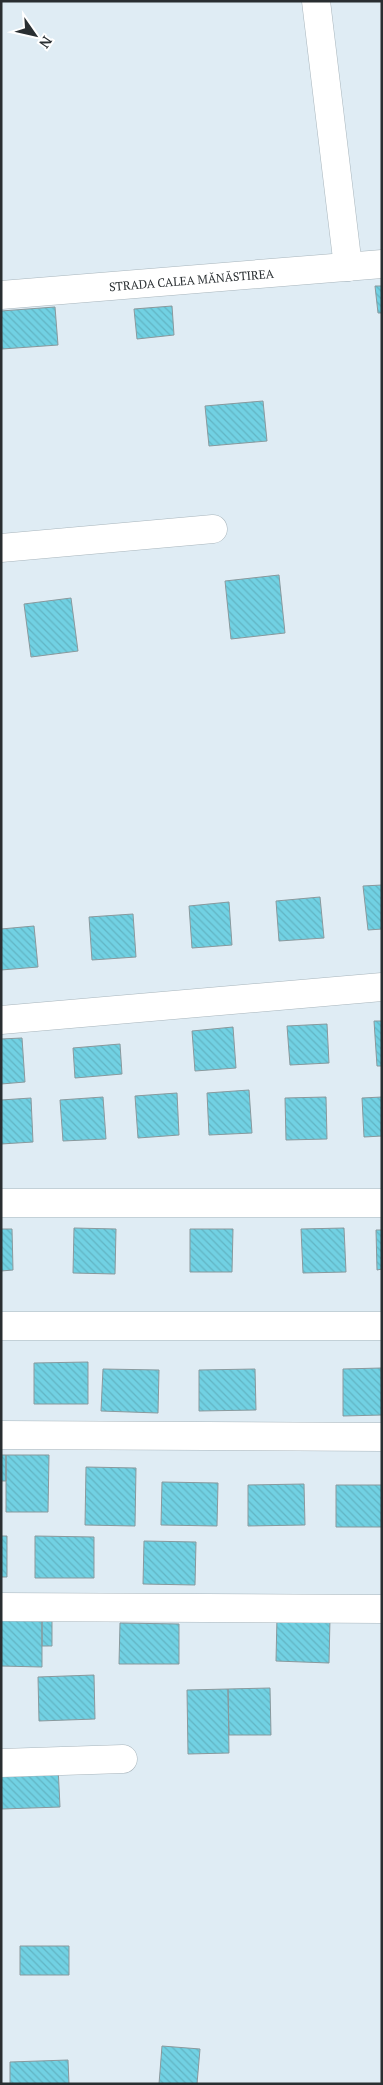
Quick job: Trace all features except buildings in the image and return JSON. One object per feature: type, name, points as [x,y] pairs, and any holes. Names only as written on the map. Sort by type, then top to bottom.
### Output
[{"type":"street","points":[[316,1],[348,267]]},
{"type":"street","name":"STRADA CALEA MĂNĂSTIREA","points":[[1,295],[382,264]]},
{"type":"street","points":[[1,548],[213,529]]},
{"type":"street","points":[[1,1020],[382,987]]},
{"type":"street","points":[[1,1203],[382,1202]]},
{"type":"street","points":[[1,1326],[382,1326]]},
{"type":"street","points":[[1,1434],[382,1437]]},
{"type":"street","points":[[1,1607],[382,1609]]},
{"type":"street","points":[[1,1763],[124,1759]]}]
